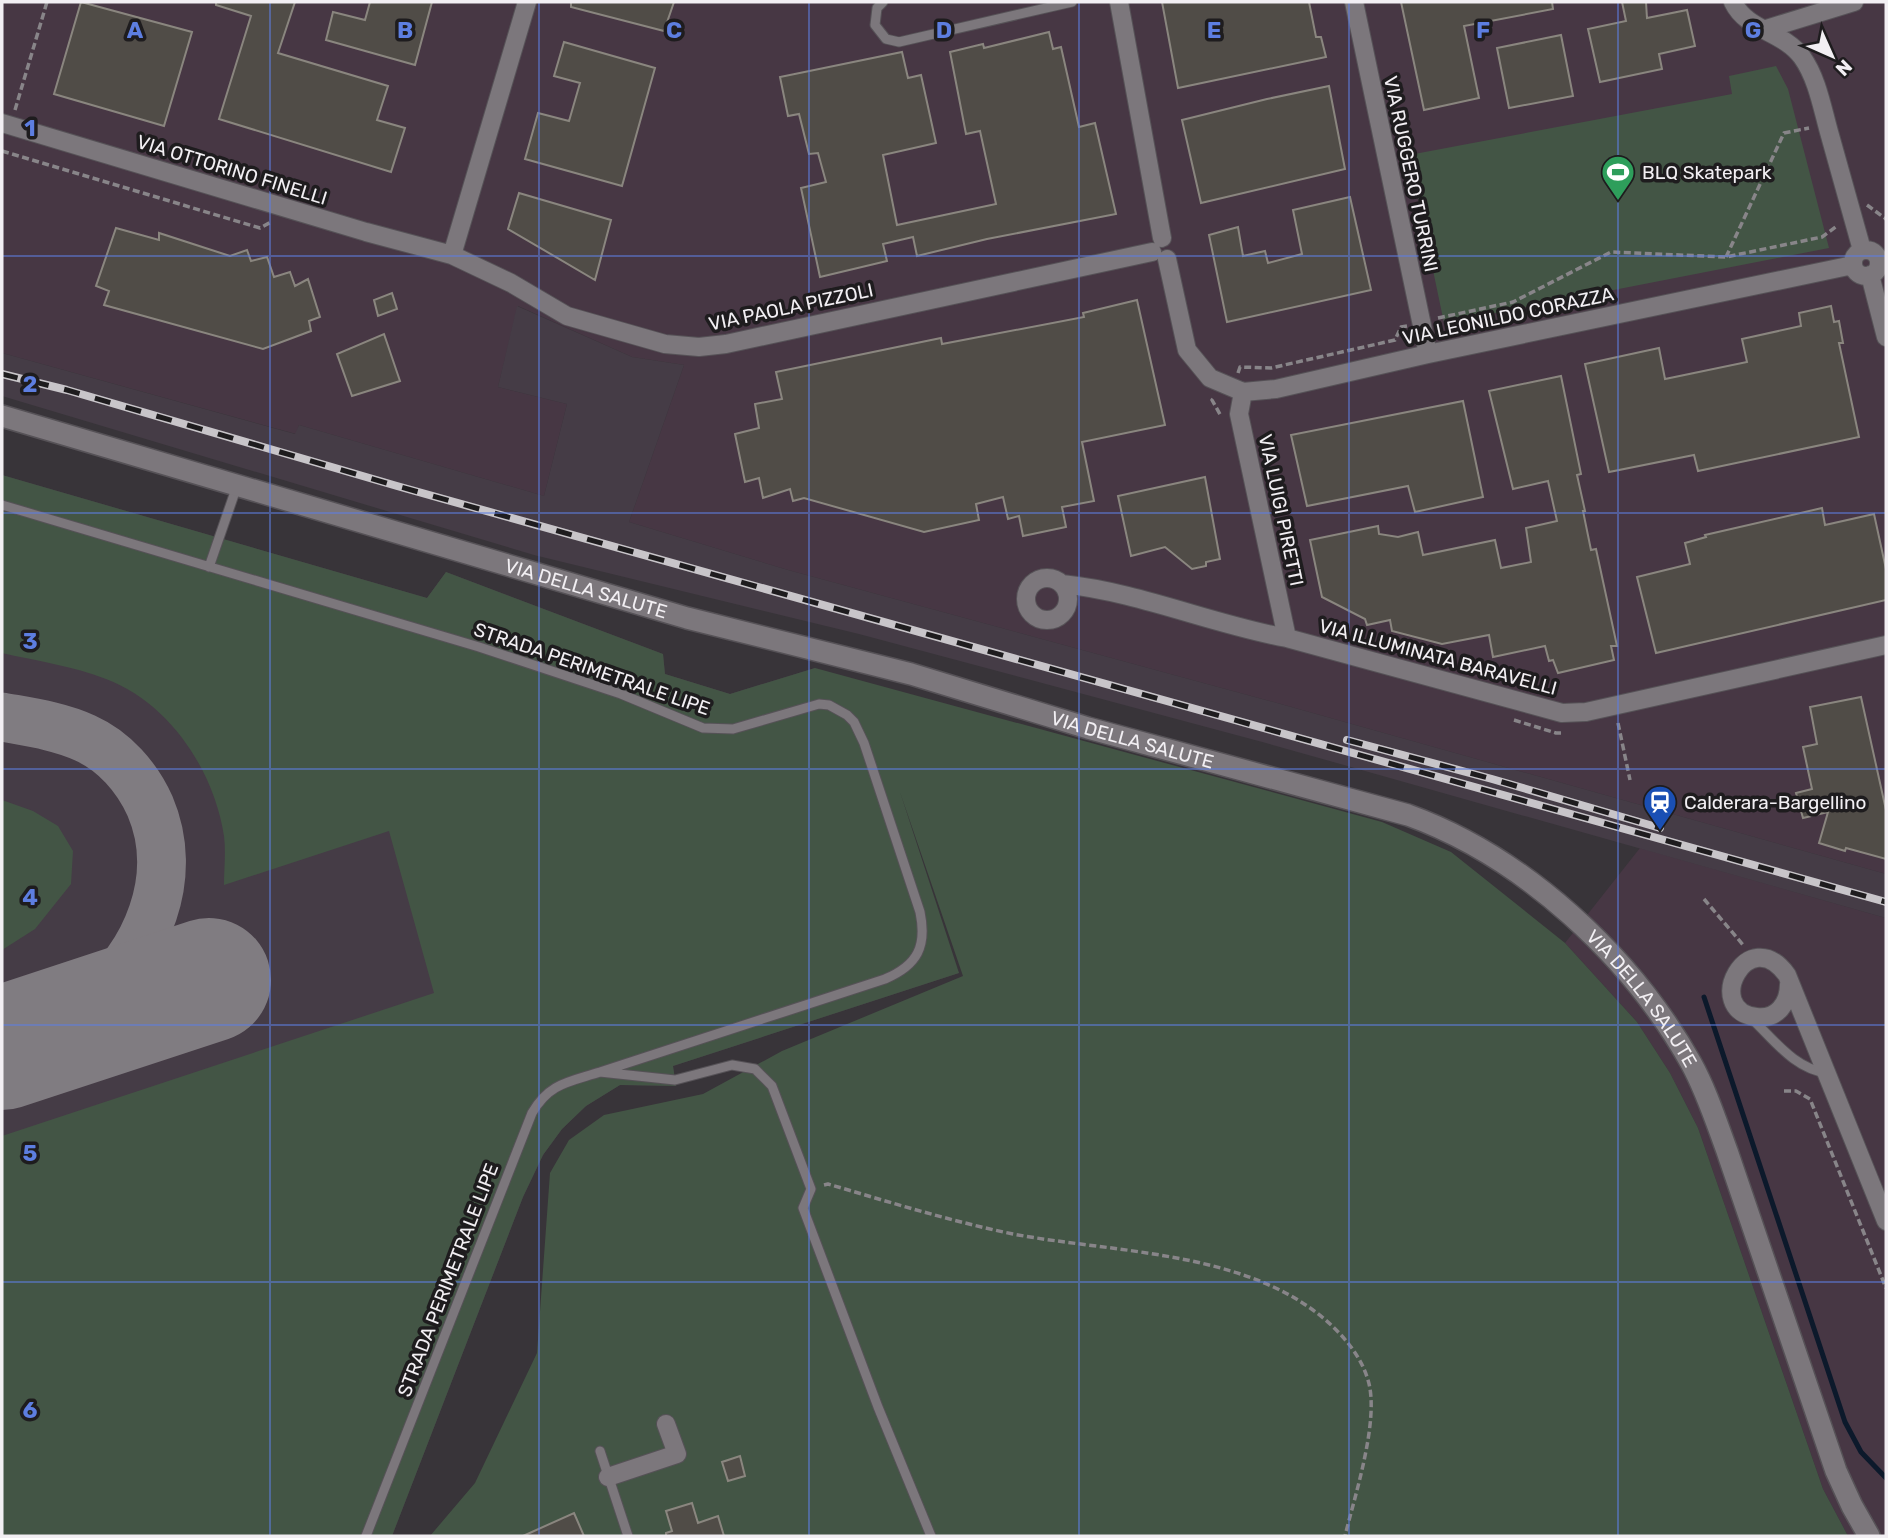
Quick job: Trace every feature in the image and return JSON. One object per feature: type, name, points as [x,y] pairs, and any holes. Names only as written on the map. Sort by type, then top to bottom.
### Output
[{"type":"street","points":[[452,255],[527,2]]},
{"type":"street","points":[[1119,2],[1156,265],[1174,285]]},
{"type":"street","name":"VIA RUGGERO TURRINI","points":[[1354,2],[1428,354]]},
{"type":"street","points":[[1733,2],[1746,19],[1792,46],[1811,73],[1852,215],[1870,262],[1886,337]]},
{"type":"street","points":[[1766,29],[1854,2]]},
{"type":"street","name":"VIA OTTORINO FINELLI","points":[[6,124],[366,232],[452,255]]},
{"type":"street","points":[[1155,245],[1174,285],[1187,350],[1210,378],[1234,389]]},
{"type":"street","name":"VIA PAOLA PIZZOLI","points":[[452,255],[512,283],[568,316],[665,344],[699,347],[754,339],[1155,245]]},
{"type":"street","name":"VIA LEONILDO CORAZZA","points":[[1234,389],[1276,389],[1428,354],[1870,262]]},
{"type":"street","name":"VIA LUIGI PIRETTI","points":[[1234,389],[1287,638]]},
{"type":"street","name":"VIA DELLA SALUTE","points":[[2,416],[687,618],[911,674],[1088,728],[1408,815],[1457,837],[1516,873],[1560,905],[1610,954],[1649,1002],[1691,1063],[1727,1151],[1836,1471],[1869,1536]]},
{"type":"street","name":"VIA ILLUMINATA BARAVELLI","points":[[1062,584],[1099,588],[1562,713],[1586,712],[1886,645]]},
{"type":"street","points":[[1810,1029],[1792,1018],[1774,1014],[1758,1018],[1750,1016],[1735,1004],[1730,985],[1738,968],[1755,959],[1773,961],[1781,967],[1810,1029],[1886,1222]]},
{"type":"street","points":[[1774,1014],[1786,1003],[1789,984]]},
{"type":"street","points":[[608,1477],[677,1454],[666,1424]]},
{"type":"lane","points":[[883,2],[877,8],[875,25],[886,39],[899,42],[1067,2]]},
{"type":"lane","points":[[209,567],[237,486]]},
{"type":"lane","name":"STRADA PERIMETRALE LIPE","points":[[2,505],[479,647],[621,694],[703,728],[733,729],[807,705],[819,704],[838,709],[853,722],[864,743],[920,912],[923,937],[915,958],[899,973],[885,979],[553,1088],[538,1101],[366,1536]]},
{"type":"lane","points":[[1750,1016],[1798,1064],[1827,1073]]},
{"type":"lane","points":[[600,1072],[675,1080],[732,1065],[755,1069],[772,1086],[811,1189],[803,1209],[878,1407],[931,1536]]},
{"type":"lane","points":[[600,1451],[628,1536]]},
{"type":"path","points":[[6,124],[47,2]]},
{"type":"path","points":[[1726,257],[1784,133],[1810,128]]},
{"type":"path","points":[[2,151],[260,228],[271,221]]},
{"type":"path","points":[[1225,424],[1212,400],[1234,389],[1240,367],[1271,368],[1395,340],[1401,327],[1513,302],[1612,252],[1726,257],[1822,237],[1867,205],[1886,219]]},
{"type":"path","points":[[1512,720],[1556,733],[1569,732]]},
{"type":"path","points":[[1606,725],[1618,723],[1630,780]]},
{"type":"path","points":[[1704,899],[1755,959]]},
{"type":"path","points":[[1784,1091],[1796,1091],[1810,1099],[1886,1288]]},
{"type":"path","points":[[811,1189],[828,1184],[994,1230],[1115,1248],[1216,1267],[1242,1273],[1300,1299],[1319,1313],[1346,1340],[1361,1363],[1369,1383],[1370,1413],[1365,1452],[1345,1536]]},
{"type":"shaded area","points":[[2,2],[1886,2],[1886,874],[1277,703],[788,570],[629,522],[684,365],[632,357],[518,306],[498,387],[567,404],[544,496],[299,425],[296,434],[2,353]]},
{"type":"shaded area","points":[[517,306],[632,357],[684,365],[629,522],[788,570],[1277,703],[1886,874],[1886,918],[1266,743],[859,634],[534,555],[2,396],[2,353],[295,434],[299,425],[544,496],[567,404],[498,387]]},
{"type":"shaded area","points":[[2,475],[427,598],[446,572],[663,654],[665,674],[730,694],[815,668],[959,973],[673,1066],[676,1086],[620,1085],[586,1106],[562,1129],[543,1155],[523,1197],[392,1536],[2,1536]]},
{"type":"shaded area","points":[[1640,848],[1886,918],[1886,1536],[1848,1536],[1823,1489],[1698,1128],[1670,1073],[1637,1022],[1565,943]]},
{"type":"green space","name":"BLQ Skatepark","points":[[1776,66],[1788,89],[1829,248],[1444,323],[1409,155],[1732,94],[1729,76]]},
{"type":"green space","points":[[2,475],[427,598],[446,572],[663,654],[665,674],[730,694],[815,668],[1382,822],[1451,852],[1565,943],[1637,1022],[1670,1073],[1698,1128],[1823,1489],[1848,1536],[430,1536],[475,1483],[537,1353],[550,1173],[569,1140],[604,1115],[703,1094],[782,1051],[963,976],[900,792],[959,973],[673,1066],[676,1086],[620,1085],[586,1106],[562,1129],[543,1155],[523,1197],[392,1536],[2,1536],[2,1136],[434,993],[389,831],[224,885],[225,842],[219,812],[199,764],[169,722],[129,690],[106,679],[68,667],[2,653]]},
{"type":"green space","points":[[2,800],[33,811],[58,826],[73,851],[71,884],[35,929],[2,950]]},
{"type":"building","points":[[81,2],[192,32],[164,126],[54,94]]},
{"type":"building","points":[[216,2],[295,2],[278,53],[388,86],[377,120],[405,128],[391,172],[219,119],[251,16],[216,5]]},
{"type":"building","points":[[370,2],[432,2],[415,65],[326,40],[333,12],[365,20]]},
{"type":"building","points":[[571,2],[674,2],[664,31],[571,7]]},
{"type":"building","points":[[1162,2],[1309,2],[1316,37],[1321,37],[1326,57],[1178,88]]},
{"type":"building","points":[[1401,2],[1552,2],[1553,9],[1464,26],[1479,98],[1424,110]]},
{"type":"building","points":[[1622,2],[1646,2],[1647,18],[1687,10],[1695,46],[1659,54],[1662,69],[1600,82],[1588,29],[1626,21]]},
{"type":"building","points":[[1049,32],[1053,49],[1061,47],[1079,127],[1095,123],[1116,214],[987,239],[917,256],[913,237],[883,244],[887,261],[820,277],[801,188],[826,182],[818,153],[809,154],[799,114],[788,116],[780,77],[902,52],[908,78],[921,75],[936,143],[883,155],[897,225],[996,204],[980,131],[966,134],[950,52],[983,44],[984,48]]},
{"type":"building","points":[[1561,35],[1573,96],[1509,108],[1497,48]]},
{"type":"building","points":[[564,42],[655,68],[622,186],[525,159],[538,113],[569,121],[580,83],[554,76]]},
{"type":"building","points":[[1329,86],[1345,169],[1201,203],[1182,120]]},
{"type":"building","points":[[519,193],[611,220],[595,280],[508,229]]},
{"type":"building","points":[[1350,197],[1371,290],[1227,322],[1209,235],[1238,227],[1243,256],[1265,251],[1268,263],[1302,254],[1293,210]]},
{"type":"building","points":[[116,228],[159,240],[159,233],[230,256],[247,250],[251,261],[267,257],[274,277],[290,272],[295,286],[308,279],[320,317],[309,321],[311,331],[263,349],[104,305],[109,291],[96,286]]},
{"type":"building","points":[[392,293],[397,309],[378,316],[374,300]]},
{"type":"building","points":[[1137,300],[1165,425],[1082,442],[1094,501],[1062,507],[1066,527],[1023,536],[1019,516],[1008,519],[1003,497],[976,504],[979,520],[924,532],[804,498],[793,501],[790,489],[763,498],[759,478],[745,482],[735,434],[759,428],[755,404],[782,399],[776,372],[941,338],[942,344],[1084,317],[1083,313]]},
{"type":"building","points":[[1831,306],[1834,322],[1839,321],[1843,343],[1839,343],[1859,437],[1698,471],[1694,455],[1609,472],[1585,364],[1659,348],[1665,379],[1747,362],[1742,339],[1801,326],[1799,313]]},
{"type":"building","points":[[384,334],[400,381],[352,396],[337,354]]},
{"type":"building","points":[[1561,376],[1581,474],[1577,475],[1591,550],[1596,549],[1617,646],[1611,646],[1614,660],[1558,673],[1553,660],[1549,661],[1545,646],[1493,657],[1489,635],[1442,644],[1392,631],[1390,620],[1367,625],[1365,619],[1322,597],[1310,540],[1378,526],[1379,534],[1398,537],[1418,532],[1423,555],[1495,540],[1501,568],[1531,562],[1526,528],[1557,521],[1548,481],[1513,489],[1489,391]]},
{"type":"building","points":[[1463,401],[1483,497],[1415,512],[1408,486],[1307,506],[1291,435]]},
{"type":"building","points":[[1205,477],[1220,559],[1192,569],[1165,547],[1131,556],[1118,496]]},
{"type":"building","points":[[1822,508],[1825,525],[1874,514],[1886,569],[1886,600],[1656,653],[1637,577],[1690,564],[1685,543],[1706,537],[1705,535]]},
{"type":"building","points":[[1861,697],[1886,810],[1886,859],[1819,843],[1828,812],[1803,818],[1796,793],[1812,789],[1803,747],[1817,744],[1810,707]]},
{"type":"building","points":[[740,1456],[745,1476],[728,1481],[722,1462]]},
{"type":"building","points":[[692,1503],[698,1523],[718,1516],[724,1536],[666,1536],[666,1533],[672,1531],[666,1511]]},
{"type":"building","points":[[574,1513],[584,1536],[523,1536]]},
{"type":"waterway","points":[[1704,997],[1845,1422],[1861,1452],[1886,1478]]},
{"type":"taxiway","points":[[2,717],[75,734],[96,743],[124,766],[150,806],[158,833],[161,860],[153,913],[128,961],[110,983],[89,1001],[25,1040]]},
{"type":"runway","points":[[2,1048],[209,980]]},
{"type":"railway","points":[[2,374],[67,390],[397,486],[1886,902]]},
{"type":"railway","points":[[1347,740],[1660,828]]},
{"type":"place","name":"BLQ Skatepark","points":[[1618,202]]},
{"type":"place","name":"Calderara-Bargellino","points":[[1660,832]]}]
